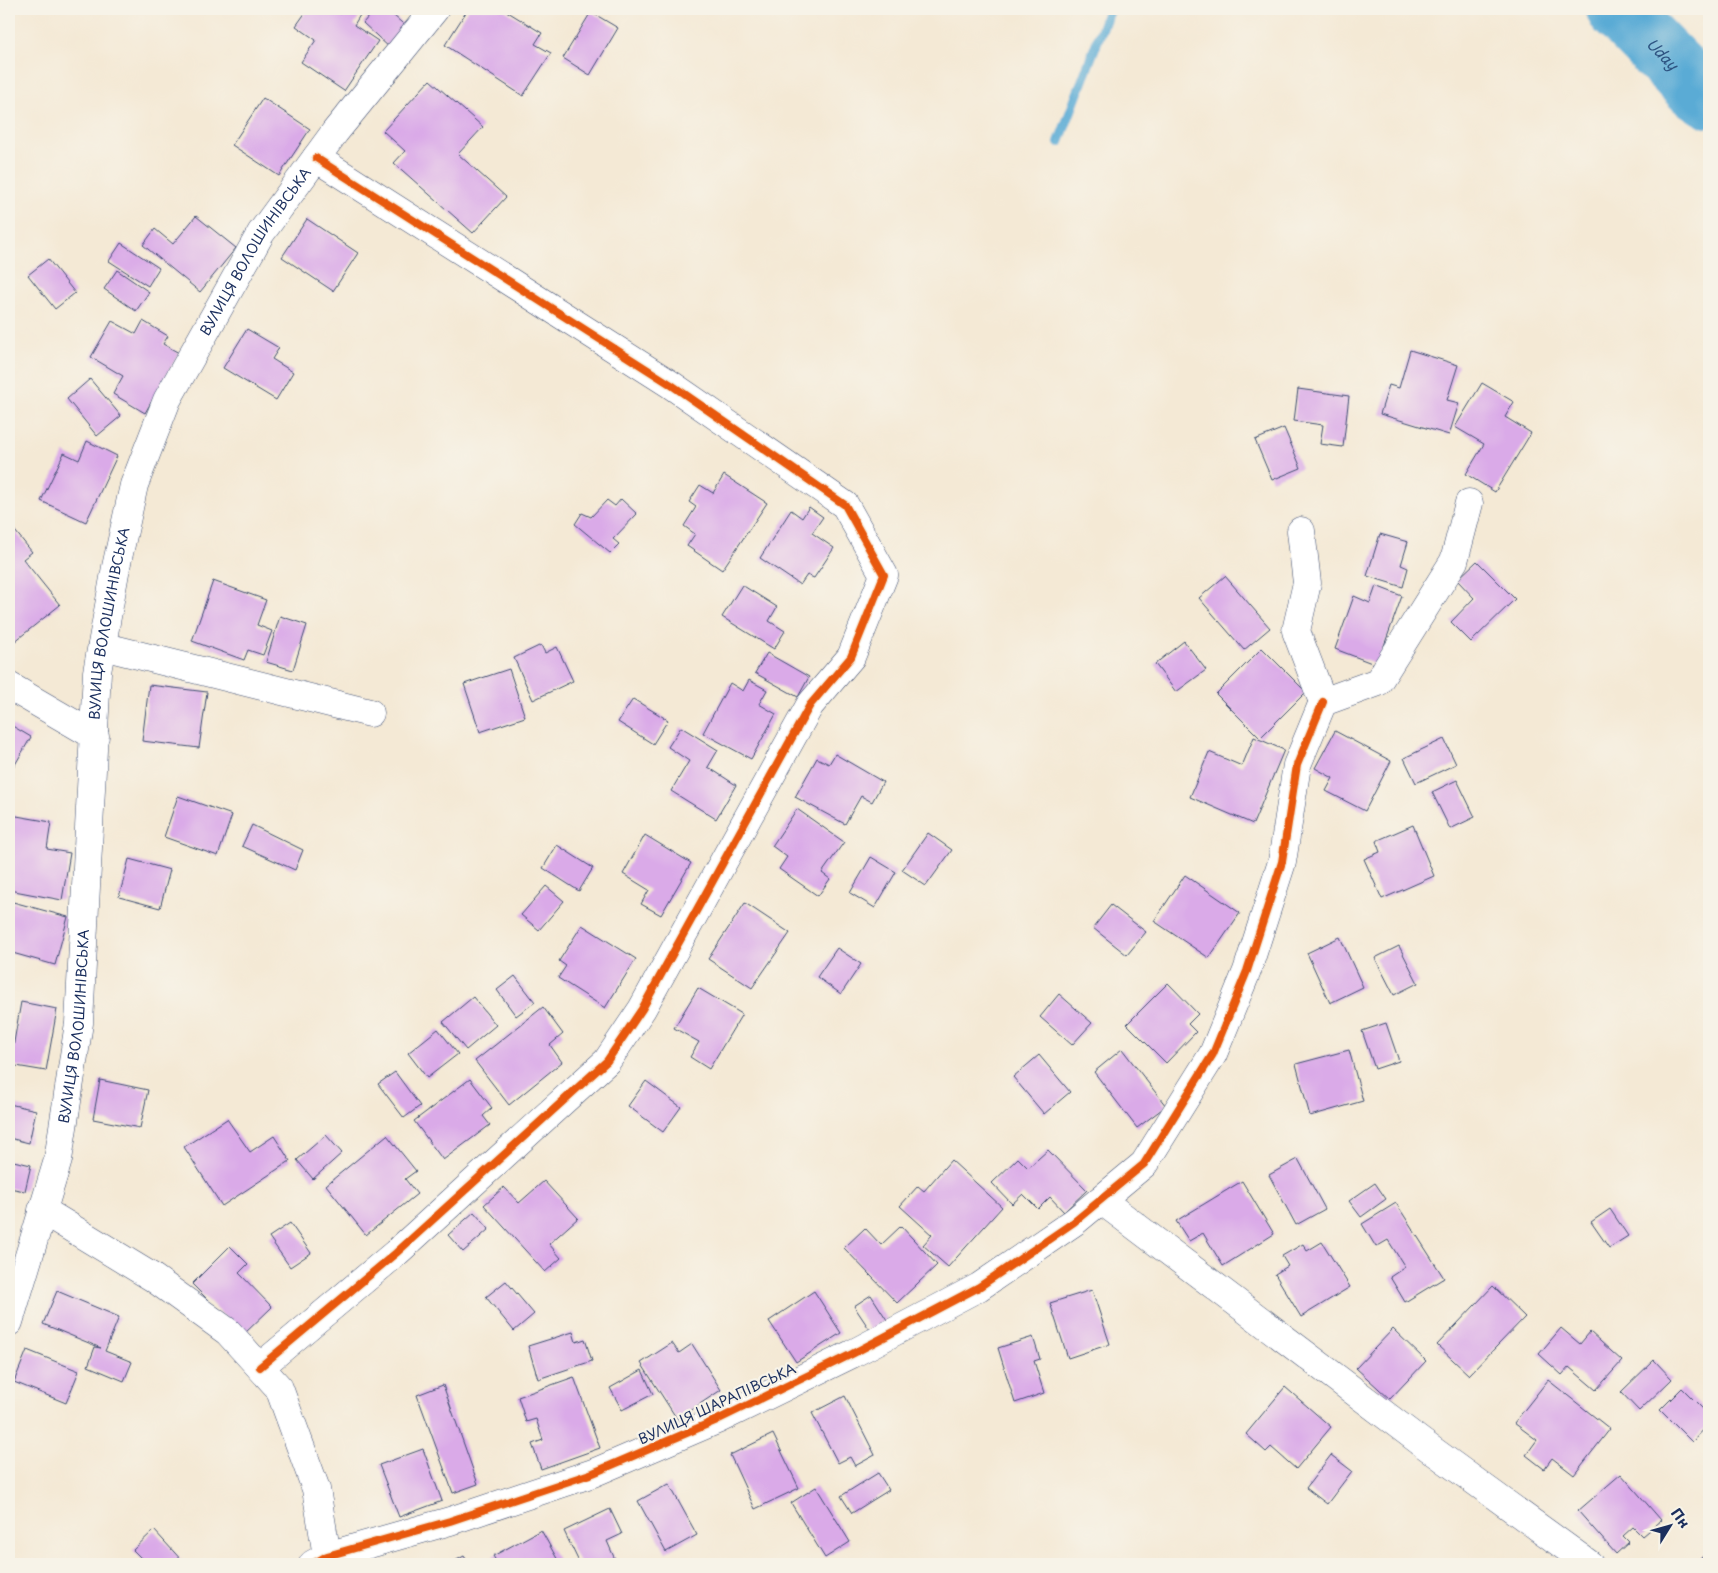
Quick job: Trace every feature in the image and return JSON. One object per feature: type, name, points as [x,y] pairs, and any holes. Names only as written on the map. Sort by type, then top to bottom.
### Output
[{"type":"street","name":"ВУЛИЦЯ ВОЛОШИНІВСЬКА","points":[[9,1322],[58,1160],[79,1023],[97,672],[116,566],[134,485],[168,400],[261,233],[408,39],[435,9]]},
{"type":"street","points":[[260,1367],[396,1253],[607,1061],[642,1009],[810,705],[851,656],[884,575],[845,505],[670,384],[316,158]]},
{"type":"street","points":[[1301,531],[1307,583],[1296,631],[1323,702],[1378,682],[1454,561],[1469,503]]},
{"type":"street","points":[[102,646],[370,713]]},
{"type":"street","points":[[9,686],[94,736]]},
{"type":"street","name":"ВУЛИЦЯ ШАРАПІВСЬКА","points":[[320,1560],[450,1521],[593,1473],[717,1420],[852,1354],[979,1286],[1074,1222],[1144,1164],[1213,1054],[1247,971],[1282,862],[1297,765],[1323,702]]},
{"type":"street","points":[[1101,1200],[1421,1442],[1589,1564]]},
{"type":"street","points":[[42,1210],[152,1277],[228,1332],[279,1388],[316,1488],[320,1560]]},
{"type":"building","points":[[308,9],[334,9],[341,14],[344,9],[350,9],[360,15],[354,25],[378,41],[344,91],[301,62],[316,40],[296,26]]},
{"type":"building","points":[[375,9],[386,9],[409,29],[391,49],[363,23]]},
{"type":"building","points":[[468,9],[503,9],[542,33],[535,44],[551,53],[523,96],[445,45]]},
{"type":"building","points":[[591,12],[618,28],[590,75],[563,58]]},
{"type":"building","points":[[430,80],[483,127],[458,154],[506,197],[473,233],[394,163],[405,151],[383,131]]},
{"type":"building","points":[[263,98],[310,129],[279,176],[232,145]]},
{"type":"building","points":[[196,216],[236,248],[200,292],[143,245],[155,229],[173,244]]},
{"type":"building","points":[[307,219],[358,253],[333,291],[282,257]]},
{"type":"building","points":[[121,243],[159,268],[148,286],[109,261]]},
{"type":"building","points":[[48,259],[75,293],[55,309],[28,275]]},
{"type":"building","points":[[117,270],[149,292],[136,311],[104,289]]},
{"type":"building","points":[[112,321],[136,334],[143,321],[168,336],[163,344],[179,353],[145,413],[113,394],[123,376],[91,357]]},
{"type":"building","points":[[247,329],[279,348],[272,359],[293,372],[276,400],[223,368]]},
{"type":"building","points":[[1410,350],[1458,365],[1447,400],[1459,403],[1449,435],[1380,414],[1389,385],[1399,388]]},
{"type":"building","points":[[90,379],[121,416],[97,436],[67,399]]},
{"type":"building","points":[[1482,383],[1514,402],[1505,417],[1531,433],[1495,492],[1466,474],[1484,444],[1455,427]]},
{"type":"building","points":[[1298,389],[1349,396],[1343,447],[1320,444],[1323,425],[1294,421]]},
{"type":"building","points":[[1284,428],[1301,468],[1272,480],[1255,440]]},
{"type":"building","points":[[87,441],[117,456],[86,522],[41,501],[64,453],[79,460]]},
{"type":"building","points":[[724,475],[767,503],[722,570],[687,546],[695,534],[684,526],[696,507],[689,502],[700,485],[713,493]]},
{"type":"building","points":[[621,499],[637,514],[613,539],[619,544],[610,553],[575,524],[582,513],[591,517],[607,500],[615,506]]},
{"type":"building","points":[[809,507],[823,517],[812,533],[834,548],[814,578],[807,575],[800,585],[760,558],[791,510],[802,518]]},
{"type":"building","points":[[11,526],[32,552],[23,559],[60,605],[9,646],[9,528]]},
{"type":"building","points":[[1380,534],[1408,542],[1401,565],[1408,568],[1403,587],[1367,576]]},
{"type":"building","points":[[1477,561],[1515,599],[1471,642],[1451,622],[1474,598],[1457,580]]},
{"type":"building","points":[[1225,576],[1270,628],[1244,650],[1199,598]]},
{"type":"building","points":[[213,581],[266,600],[257,625],[272,631],[263,655],[248,650],[244,660],[192,641]]},
{"type":"building","points":[[742,585],[777,607],[769,621],[785,631],[774,649],[722,617]]},
{"type":"building","points":[[1376,586],[1402,596],[1377,665],[1335,649],[1354,596],[1370,603]]},
{"type":"building","points":[[280,616],[307,625],[293,670],[266,662]]},
{"type":"building","points":[[1184,641],[1206,670],[1176,692],[1155,664]]},
{"type":"building","points":[[541,645],[545,653],[557,647],[573,681],[533,700],[514,658]]},
{"type":"building","points":[[1262,648],[1306,692],[1260,738],[1216,694]]},
{"type":"building","points":[[767,653],[809,677],[798,697],[755,673]]},
{"type":"building","points":[[509,669],[525,717],[480,732],[464,684]]},
{"type":"building","points":[[749,680],[767,690],[759,704],[776,714],[751,759],[703,733],[730,683],[743,691]]},
{"type":"building","points":[[149,685],[207,692],[199,748],[142,741]]},
{"type":"building","points":[[633,699],[668,720],[653,744],[618,722]]},
{"type":"building","points":[[9,724],[31,737],[9,775]]},
{"type":"building","points":[[681,727],[718,750],[708,767],[736,785],[716,819],[671,791],[689,761],[668,747]]},
{"type":"building","points":[[1335,731],[1391,761],[1365,811],[1326,791],[1333,778],[1315,768]]},
{"type":"building","points":[[1254,737],[1284,750],[1253,824],[1190,797],[1209,752],[1242,766]]},
{"type":"building","points":[[1444,739],[1456,764],[1416,783],[1404,758]]},
{"type":"building","points":[[835,754],[883,782],[872,802],[861,796],[845,824],[795,797],[817,758],[829,764]]},
{"type":"building","points":[[1457,780],[1475,817],[1450,829],[1432,792]]},
{"type":"building","points":[[178,796],[232,815],[218,856],[164,837]]},
{"type":"building","points":[[797,809],[844,842],[822,873],[830,879],[818,896],[779,869],[787,857],[772,846]]},
{"type":"building","points":[[11,815],[51,822],[47,849],[70,853],[62,900],[9,890]]},
{"type":"building","points":[[252,825],[303,850],[295,870],[242,846]]},
{"type":"building","points":[[1413,825],[1434,876],[1382,899],[1364,859],[1380,852],[1376,841]]},
{"type":"building","points":[[928,833],[952,850],[926,886],[902,870]]},
{"type":"building","points":[[645,835],[691,863],[661,915],[641,904],[649,890],[623,874]]},
{"type":"building","points":[[557,845],[593,868],[579,891],[543,868]]},
{"type":"building","points":[[871,857],[896,872],[875,908],[850,893]]},
{"type":"building","points":[[129,859],[170,870],[160,908],[119,897]]},
{"type":"building","points":[[1185,875],[1240,913],[1209,958],[1154,921]]},
{"type":"building","points":[[546,886],[564,901],[539,930],[521,915]]},
{"type":"building","points":[[13,902],[68,917],[55,965],[9,952],[9,915]]},
{"type":"building","points":[[745,903],[790,933],[752,988],[708,959]]},
{"type":"building","points":[[1111,905],[1146,932],[1127,955],[1093,928]]},
{"type":"building","points":[[582,925],[636,959],[605,1008],[558,978],[566,966],[559,961]]},
{"type":"building","points":[[1340,937],[1363,987],[1330,1003],[1307,953]]},
{"type":"building","points":[[1399,946],[1418,983],[1394,995],[1375,958]]},
{"type":"building","points":[[837,948],[861,964],[841,994],[817,977]]},
{"type":"building","points":[[515,976],[535,1002],[516,1016],[497,990]]},
{"type":"building","points":[[1168,983],[1198,1014],[1188,1024],[1196,1032],[1166,1063],[1127,1024]]},
{"type":"building","points":[[698,988],[742,1014],[709,1069],[690,1057],[699,1042],[674,1028]]},
{"type":"building","points":[[1059,994],[1092,1023],[1072,1045],[1040,1017]]},
{"type":"building","points":[[473,997],[496,1025],[466,1050],[443,1022]]},
{"type":"building","points":[[21,1002],[57,1009],[46,1071],[10,1065]]},
{"type":"building","points":[[543,1007],[563,1034],[550,1045],[562,1062],[509,1105],[475,1061]]},
{"type":"building","points":[[1386,1023],[1399,1061],[1375,1069],[1362,1031]]},
{"type":"building","points":[[438,1029],[458,1054],[427,1078],[408,1053]]},
{"type":"building","points":[[1122,1049],[1166,1106],[1137,1128],[1094,1072]]},
{"type":"building","points":[[1349,1050],[1363,1101],[1310,1116],[1296,1064]]},
{"type":"building","points":[[1039,1055],[1070,1092],[1044,1114],[1013,1077]]},
{"type":"building","points":[[395,1072],[420,1106],[404,1118],[378,1084]]},
{"type":"building","points":[[470,1079],[492,1108],[483,1116],[490,1125],[443,1160],[414,1121]]},
{"type":"building","points":[[100,1080],[148,1090],[140,1128],[93,1119]]},
{"type":"building","points":[[646,1081],[681,1107],[663,1132],[628,1106]]},
{"type":"building","points":[[9,1104],[36,1110],[29,1143],[9,1138]]},
{"type":"building","points":[[227,1119],[250,1152],[274,1136],[290,1161],[222,1206],[184,1147]]},
{"type":"building","points":[[326,1135],[342,1153],[313,1179],[297,1160]]},
{"type":"building","points":[[387,1135],[416,1171],[405,1179],[417,1194],[366,1235],[326,1185]]},
{"type":"building","points":[[1048,1150],[1087,1190],[1064,1212],[1050,1197],[1038,1209],[1023,1194],[1012,1204],[992,1183],[1018,1158],[1028,1168]]},
{"type":"building","points":[[1298,1159],[1325,1209],[1296,1225],[1269,1175]]},
{"type":"building","points":[[9,1160],[31,1165],[25,1191],[9,1188]]},
{"type":"building","points":[[951,1160],[1002,1207],[948,1267],[923,1245],[932,1235],[900,1206],[918,1186],[924,1191]]},
{"type":"building","points":[[544,1181],[578,1218],[549,1244],[561,1258],[545,1272],[484,1205],[504,1187],[519,1203]]},
{"type":"building","points":[[1242,1181],[1274,1234],[1223,1266],[1203,1233],[1189,1241],[1176,1221]]},
{"type":"building","points":[[1375,1183],[1386,1199],[1361,1217],[1349,1201]]},
{"type":"building","points":[[1396,1203],[1444,1278],[1405,1302],[1390,1277],[1405,1267],[1388,1240],[1376,1247],[1362,1224]]},
{"type":"building","points":[[1610,1209],[1628,1236],[1609,1248],[1591,1222]]},
{"type":"building","points":[[474,1212],[489,1229],[463,1252],[448,1235]]},
{"type":"building","points":[[290,1223],[311,1253],[290,1267],[269,1237]]},
{"type":"building","points":[[901,1226],[937,1265],[897,1303],[844,1248],[865,1228],[881,1245]]},
{"type":"building","points":[[1322,1242],[1350,1287],[1301,1317],[1275,1274],[1288,1266],[1282,1256],[1303,1244],[1307,1251]]},
{"type":"building","points":[[230,1246],[248,1264],[239,1273],[272,1307],[243,1335],[192,1284]]},
{"type":"building","points":[[506,1281],[534,1314],[514,1331],[486,1297]]},
{"type":"building","points":[[1493,1286],[1525,1317],[1469,1375],[1437,1345]]},
{"type":"building","points":[[1092,1290],[1110,1344],[1068,1358],[1050,1303]]},
{"type":"building","points":[[57,1291],[119,1317],[105,1351],[132,1362],[124,1381],[88,1366],[95,1347],[101,1348],[43,1324]]},
{"type":"building","points":[[814,1291],[841,1333],[796,1362],[769,1321]]},
{"type":"building","points":[[871,1295],[887,1320],[870,1330],[854,1306]]},
{"type":"building","points":[[1561,1328],[1580,1344],[1590,1332],[1622,1361],[1596,1390],[1569,1367],[1562,1375],[1539,1354]]},
{"type":"building","points":[[1393,1329],[1426,1361],[1390,1399],[1356,1368]]},
{"type":"building","points":[[573,1332],[576,1342],[585,1339],[592,1361],[538,1379],[528,1346]]},
{"type":"building","points":[[1033,1337],[1040,1359],[1034,1361],[1044,1393],[1015,1403],[998,1348]]},
{"type":"building","points":[[672,1343],[679,1353],[692,1344],[721,1390],[677,1419],[641,1363]]},
{"type":"building","points":[[27,1350],[79,1371],[66,1403],[14,1382]]},
{"type":"building","points":[[1654,1360],[1672,1379],[1639,1411],[1621,1392]]},
{"type":"building","points":[[642,1370],[653,1394],[622,1410],[610,1388]]},
{"type":"building","points":[[574,1377],[600,1448],[541,1469],[532,1444],[543,1440],[536,1419],[526,1422],[518,1397]]},
{"type":"building","points":[[1548,1380],[1610,1429],[1574,1475],[1552,1458],[1544,1469],[1526,1455],[1537,1440],[1514,1423]]},
{"type":"building","points":[[443,1385],[478,1484],[453,1493],[417,1395]]},
{"type":"building","points":[[1285,1387],[1331,1427],[1296,1469],[1271,1447],[1266,1452],[1246,1434]]},
{"type":"building","points":[[1682,1388],[1709,1415],[1709,1424],[1692,1442],[1660,1410]]},
{"type":"building","points":[[845,1396],[875,1455],[855,1466],[850,1457],[838,1463],[812,1413]]},
{"type":"building","points":[[773,1434],[799,1488],[755,1509],[730,1455]]},
{"type":"building","points":[[423,1449],[442,1501],[399,1517],[379,1465]]},
{"type":"building","points":[[1331,1455],[1352,1471],[1327,1504],[1306,1488]]},
{"type":"building","points":[[878,1473],[889,1490],[852,1513],[841,1496]]},
{"type":"building","points":[[1621,1474],[1661,1520],[1642,1536],[1633,1527],[1623,1536],[1629,1542],[1616,1554],[1578,1511]]},
{"type":"building","points":[[669,1484],[697,1535],[666,1552],[638,1501]]},
{"type":"building","points":[[816,1487],[850,1542],[825,1558],[791,1503]]},
{"type":"building","points":[[610,1509],[622,1534],[607,1541],[617,1564],[580,1564],[564,1531]]},
{"type":"building","points":[[154,1530],[184,1563],[147,1564],[133,1550]]},
{"type":"building","points":[[541,1530],[560,1564],[498,1564],[493,1556]]},
{"type":"building","points":[[1704,1555],[1709,1564],[1695,1564]]},
{"type":"building","points":[[464,1556],[469,1564],[449,1564]]},
{"type":"waterway","points":[[1059,142],[1108,13],[1112,9]]},
{"type":"waterway","name":"Uday","points":[[1617,9],[1694,87],[1709,97]]},
{"type":"cycle path","points":[[260,1367],[396,1253],[607,1061],[642,1009],[810,705],[851,657],[884,575],[845,505],[670,384],[316,158]]},
{"type":"cycle path","points":[[313,1564],[327,1556],[450,1521],[593,1473],[717,1420],[852,1354],[979,1287],[1074,1222],[1144,1164],[1213,1054],[1247,971],[1282,862],[1297,765],[1323,702]]}]
